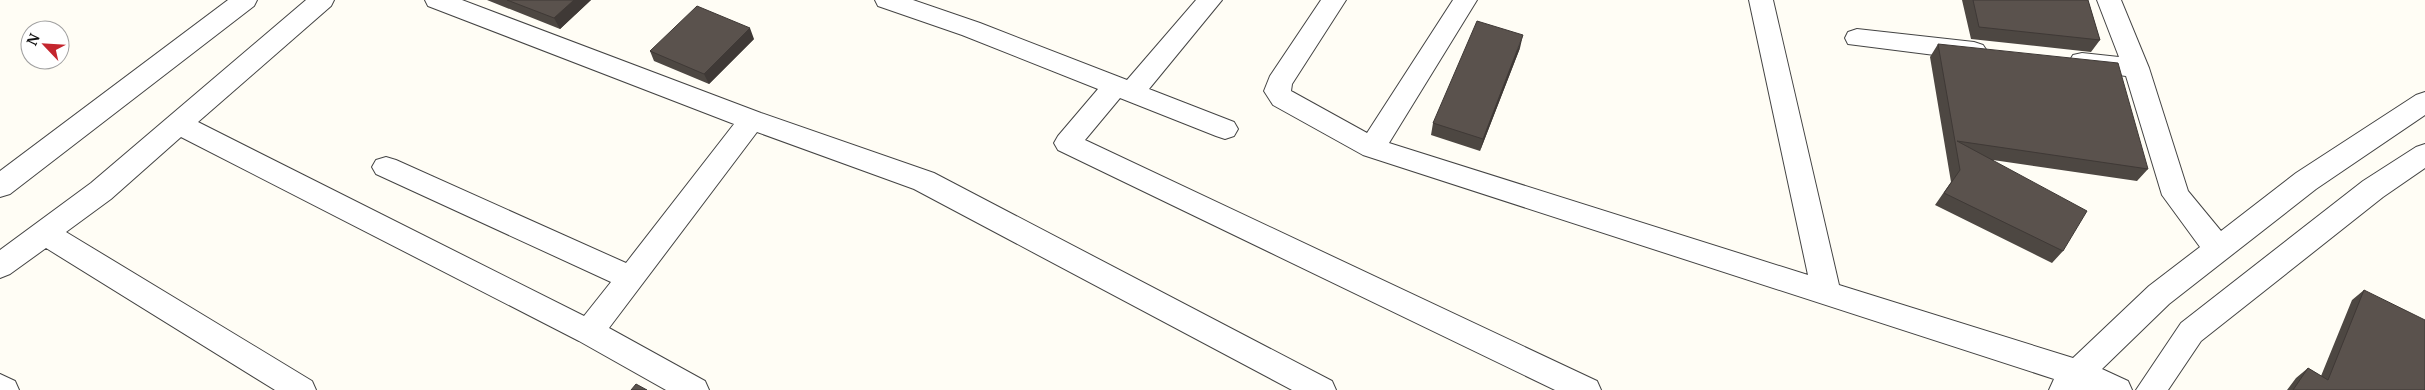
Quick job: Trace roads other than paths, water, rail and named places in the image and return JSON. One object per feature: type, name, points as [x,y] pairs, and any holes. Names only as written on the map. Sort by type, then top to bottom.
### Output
[{"type":"street","points":[[0,186],[244,0]]},
{"type":"street","points":[[0,266],[101,191],[322,0]]},
{"type":"street","points":[[437,0],[752,120],[924,181],[1321,390]]},
{"type":"street","points":[[887,0],[971,29],[1225,129]]},
{"type":"street","points":[[1210,0],[1067,143],[1586,390]]},
{"type":"street","points":[[1334,0],[1279,83],[1278,92],[1282,98],[1372,148],[1826,292],[2071,381],[2117,390]]},
{"type":"street","points":[[1372,148],[1465,0]]},
{"type":"street","points":[[1761,0],[1826,292]]},
{"type":"street","points":[[2109,0],[2136,68],[2176,195],[2218,249]]},
{"type":"street","points":[[1857,38],[2001,54]]},
{"type":"street","points":[[2059,60],[2136,68]]},
{"type":"street","points":[[2071,381],[2159,296],[2218,249],[2306,181],[2425,102]]},
{"type":"street","points":[[589,332],[752,120]]},
{"type":"street","points":[[179,124],[589,332],[694,390]]},
{"type":"street","points":[[2151,390],[2191,332],[2373,189],[2425,154]]},
{"type":"street","points":[[386,168],[631,278]]},
{"type":"street","points":[[45,233],[301,390]]},
{"type":"street","points":[[0,387],[4,390]]}]
